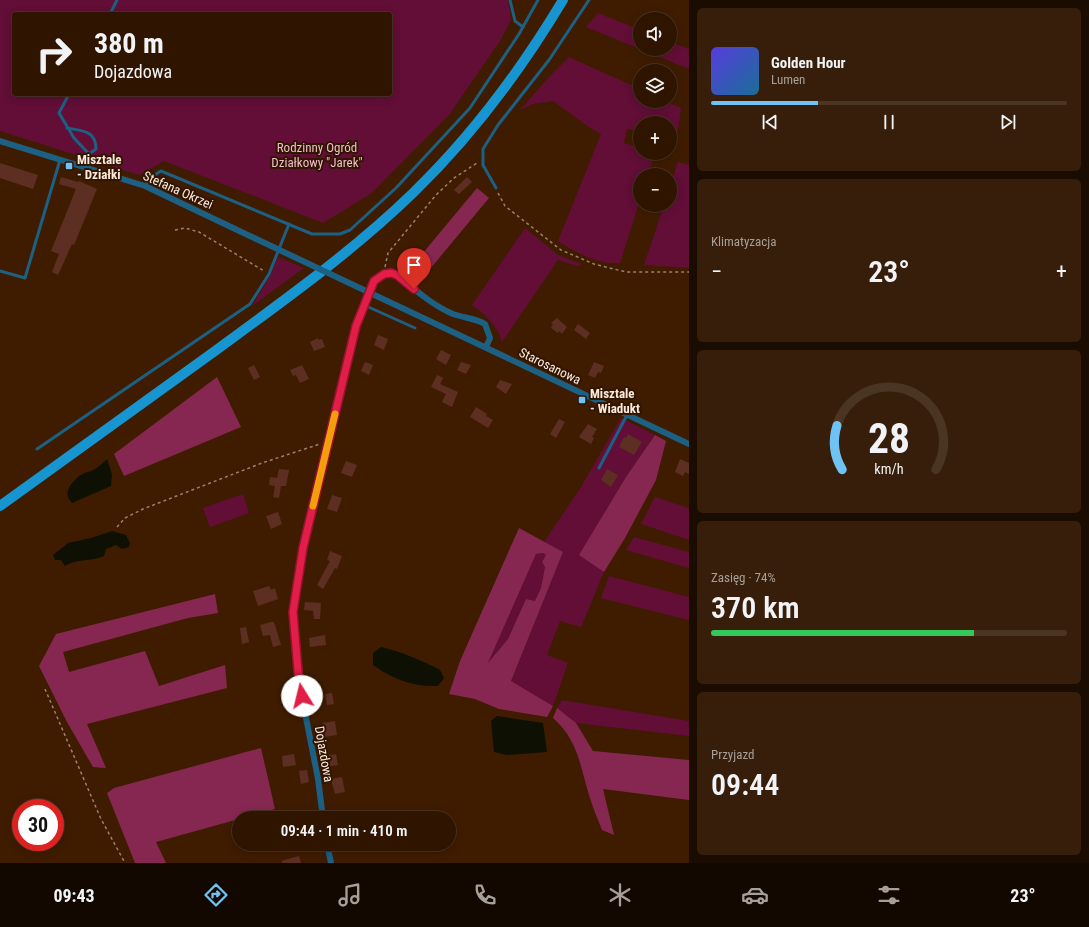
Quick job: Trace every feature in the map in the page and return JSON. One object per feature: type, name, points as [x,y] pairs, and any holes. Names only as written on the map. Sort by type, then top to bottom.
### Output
[{"type":"main road","points":[[0,506],[309,282],[385,220],[414,192],[476,124],[526,59],[563,0]]},
{"type":"street","name":"Stefana Okrzei","points":[[0,141],[145,186],[402,308]]},
{"type":"street","points":[[384,274],[391,273],[397,275],[436,305],[454,314],[476,319],[485,324],[490,338],[486,347]]},
{"type":"street","name":"Dojazdowa","points":[[323,811],[299,682],[293,612],[303,548],[356,326],[374,281],[384,274]]},
{"type":"street","name":"Starosanowa","points":[[402,308],[689,444]]},
{"type":"street","points":[[328,851],[331,863]]},
{"type":"lane","points":[[111,12],[117,0]]},
{"type":"lane","points":[[510,0],[515,21],[523,27]]},
{"type":"lane","points":[[145,186],[151,177],[161,171],[312,234],[340,234],[350,230],[396,188],[470,108],[523,27],[538,0]]},
{"type":"lane","points":[[496,188],[483,165],[483,149],[498,125],[549,60],[589,0]]},
{"type":"lane","points":[[68,96],[59,113],[74,138],[89,154]]},
{"type":"lane","points":[[67,128],[86,131],[96,142],[96,149],[89,154],[86,168]]},
{"type":"lane","points":[[0,271],[25,278],[60,160]]},
{"type":"lane","points":[[36,449],[250,304],[269,274],[289,224]]},
{"type":"lane","points":[[364,305],[415,328]]},
{"type":"lane","points":[[599,468],[626,414]]},
{"type":"path","points":[[384,274],[388,253],[436,196],[465,170],[482,160]]},
{"type":"path","points":[[496,188],[505,206],[561,250],[594,264],[626,272],[689,272]]},
{"type":"path","points":[[175,230],[185,228],[198,232],[269,274]]},
{"type":"path","points":[[117,527],[125,518],[143,509],[262,463],[315,445],[328,443]]},
{"type":"path","points":[[45,689],[101,819],[125,863]]},
{"type":"green space","name":"Rodzinny Ogród Działkowy \"Jarek\"","points":[[0,0],[508,0],[511,20],[500,41],[449,115],[372,193],[323,223],[164,161],[139,175],[0,131]]},
{"type":"green space","points":[[598,13],[633,27],[633,46],[586,27]]},
{"type":"green space","points":[[677,45],[689,49],[689,69],[657,56],[677,56]]},
{"type":"green space","points":[[569,57],[633,86],[633,108],[677,108],[677,106],[681,108],[677,138],[677,116],[633,116],[633,130],[627,129],[624,143],[633,146],[633,160],[653,160],[650,168],[633,168],[633,212],[636,212],[620,263],[596,260],[580,254],[558,241],[601,134],[590,128],[553,101],[533,104],[520,110]]},
{"type":"green space","points":[[678,162],[689,165],[689,268],[644,265],[662,212],[677,212],[676,168]]},
{"type":"green space","points":[[525,228],[558,255],[582,264],[577,266],[558,260],[502,342],[494,325],[472,305]]},
{"type":"green space","points":[[278,257],[304,268],[252,306],[270,276]]},
{"type":"green space","points":[[621,418],[655,435],[626,477],[580,554],[604,572],[581,627],[560,621],[547,655],[568,663],[553,706],[511,681],[563,552],[544,542],[581,487]]},
{"type":"green space","points":[[243,494],[249,513],[210,527],[203,508]]},
{"type":"green space","points":[[655,497],[689,508],[689,540],[641,524]]},
{"type":"green space","points":[[634,537],[689,552],[689,568],[626,550]]},
{"type":"green space","points":[[543,553],[547,555],[542,562],[545,567],[541,588],[535,601],[526,599],[508,639],[487,665],[536,554]]},
{"type":"green space","points":[[609,576],[689,597],[689,620],[601,598]]},
{"type":"green space","points":[[562,700],[689,721],[689,736],[576,723],[557,708]]},
{"type":"shaded area","points":[[477,188],[489,198],[420,281],[408,271]]},
{"type":"shaded area","points":[[217,377],[241,427],[124,476],[114,454]]},
{"type":"shaded area","points":[[655,435],[666,441],[656,480],[625,538],[604,572],[579,555],[626,477]]},
{"type":"shaded area","points":[[107,459],[112,474],[111,486],[72,503],[68,495],[71,484],[81,475],[93,470]]},
{"type":"shaded area","points":[[519,528],[563,552],[511,681],[553,706],[547,717],[499,709],[475,699],[449,694],[460,661]],"holes":[[[543,553],[546,555],[542,562],[545,567],[541,588],[535,601],[526,599],[508,639],[488,663],[536,554]]]},
{"type":"shaded area","points":[[112,531],[126,535],[130,543],[129,547],[122,549],[116,545],[106,549],[104,556],[74,562],[65,566],[61,560],[55,560],[53,555],[68,543],[91,538]]},
{"type":"shaded area","points":[[215,594],[218,613],[188,618],[63,652],[69,672],[145,651],[159,686],[225,665],[227,688],[87,724],[106,768],[93,767],[67,722],[39,666],[56,634]]},
{"type":"shaded area","points":[[381,647],[404,654],[433,666],[440,670],[444,678],[438,686],[429,686],[396,678],[373,665],[373,653]]},
{"type":"shaded area","points":[[557,708],[576,723],[593,751],[689,760],[689,800],[603,789],[614,835],[602,830],[591,802],[578,755],[562,727],[553,718]]},
{"type":"shaded area","points":[[497,716],[543,723],[547,752],[507,755],[494,752],[491,721]]},
{"type":"shaded area","points":[[261,748],[275,809],[268,811],[232,811],[232,821],[156,842],[166,863],[135,863],[107,793],[114,788]]},
{"type":"building","points":[[0,163],[38,175],[33,189],[0,178]]},
{"type":"building","points":[[61,177],[79,181],[97,189],[74,245],[72,244],[58,275],[52,272],[59,254],[51,251],[76,189],[59,184]]},
{"type":"building","points":[[467,177],[472,182],[459,194],[454,190]]},
{"type":"building","points":[[557,318],[567,327],[562,334],[551,328],[553,324],[551,323]]},
{"type":"building","points":[[578,324],[590,333],[586,339],[574,330]]},
{"type":"building","points":[[378,335],[388,339],[384,350],[374,345]]},
{"type":"building","points":[[318,338],[319,340],[322,339],[325,347],[314,351],[310,342]]},
{"type":"building","points":[[441,350],[451,355],[446,365],[436,359]]},
{"type":"building","points":[[365,362],[373,365],[369,375],[361,371]]},
{"type":"building","points":[[461,362],[471,365],[466,374],[457,370]]},
{"type":"building","points":[[594,362],[604,366],[601,373],[598,372],[595,378],[588,375]]},
{"type":"building","points":[[254,365],[260,377],[254,380],[248,368]]},
{"type":"building","points":[[302,365],[309,379],[300,383],[296,375],[293,376],[290,370]]},
{"type":"building","points":[[437,375],[443,378],[440,384],[458,392],[452,407],[442,402],[446,394],[431,387]]},
{"type":"building","points":[[500,380],[512,384],[506,394],[496,387]]},
{"type":"building","points":[[476,407],[493,420],[488,428],[470,417]]},
{"type":"building","points":[[559,419],[565,422],[556,438],[550,434]]},
{"type":"building","points":[[588,424],[597,429],[592,437],[594,438],[591,444],[579,437]]},
{"type":"building","points":[[628,434],[642,442],[634,455],[619,447],[624,437],[626,438]]},
{"type":"building","points":[[680,459],[689,463],[689,474],[685,472],[683,476],[675,472]]},
{"type":"building","points":[[346,461],[357,465],[352,477],[341,473]]},
{"type":"building","points":[[279,469],[289,470],[286,486],[281,486],[279,498],[273,497],[275,486],[269,485],[270,477],[277,478]]},
{"type":"building","points":[[607,469],[618,475],[611,487],[601,480]]},
{"type":"building","points":[[332,495],[342,498],[337,512],[327,509]]},
{"type":"building","points":[[278,512],[282,524],[271,529],[266,516]]},
{"type":"building","points":[[330,551],[342,556],[337,569],[335,568],[323,589],[317,585],[330,561],[327,560]]},
{"type":"building","points":[[269,586],[271,590],[275,588],[278,599],[258,606],[253,591]]},
{"type":"building","points":[[305,602],[321,603],[320,619],[314,619],[313,611],[304,610]]},
{"type":"building","points":[[274,622],[281,645],[273,647],[270,635],[263,636],[260,625]]},
{"type":"building","points":[[246,627],[249,642],[242,644],[240,628]]},
{"type":"building","points":[[325,635],[326,645],[310,647],[309,638]]},
{"type":"building","points":[[318,689],[319,698],[307,698],[306,690]]},
{"type":"building","points":[[332,693],[334,704],[327,705],[325,694]]},
{"type":"building","points":[[335,721],[337,735],[325,737],[323,723]]},
{"type":"building","points":[[294,754],[296,765],[283,767],[282,756]]},
{"type":"building","points":[[336,754],[338,765],[326,767],[325,756]]},
{"type":"building","points":[[307,770],[309,782],[301,784],[299,771]]},
{"type":"building","points":[[342,777],[345,792],[335,794],[331,779]]},
{"type":"building","points":[[299,856],[301,863],[282,863],[281,861]]},
{"type":"slow traffic","points":[[313,506],[335,414]]},
{"type":"place","name":"Misztale - Działki","points":[[69,166]]},
{"type":"place","name":"Misztale - Wiadukt","points":[[582,400]]},
{"type":"route","points":[[302,696],[299,682],[293,612],[303,548],[356,326],[362,307],[374,281],[384,274],[391,273],[397,275],[414,289]]}]
